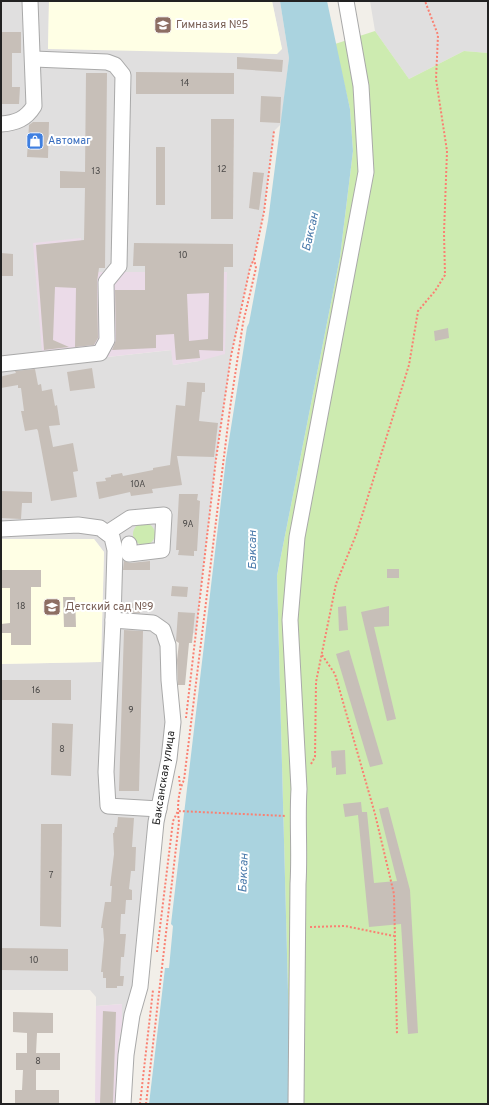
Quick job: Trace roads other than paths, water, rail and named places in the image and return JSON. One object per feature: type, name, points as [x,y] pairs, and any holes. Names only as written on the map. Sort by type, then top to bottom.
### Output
[{"type":"street","points":[[1,124],[14,123],[30,114],[34,106],[34,59],[30,1]]},
{"type":"street","points":[[296,1104],[297,928],[300,855],[298,817],[299,789],[290,620],[297,537],[366,172],[361,86],[346,1]]},
{"type":"street","points":[[1,364],[100,353],[107,340],[106,282],[119,266],[123,75],[115,65],[107,62],[34,59]]},
{"type":"street","points":[[107,533],[130,518],[164,515],[162,550],[129,554],[129,544]]},
{"type":"street","points":[[1,529],[78,525],[100,528],[112,537],[115,550],[106,772],[108,806],[159,809]]},
{"type":"street","name":"Баксанская улица","points":[[113,620],[153,623],[163,630],[168,645],[169,680],[173,722],[169,759],[159,809],[140,987],[132,1015],[126,1055],[123,1104]]},
{"type":"water","name":"Баксан","points":[[280,1],[327,1],[350,109],[353,151],[340,257],[277,576],[291,1104],[149,1104],[165,968],[169,968],[173,926],[171,924],[226,459],[247,327],[268,221],[289,58]]},
{"type":"place","name":"Гимназия №5","points":[[163,25]]},
{"type":"place","name":"Автомаг","points":[[35,141]]},
{"type":"place","name":"Детский сад №9","points":[[52,607]]}]
